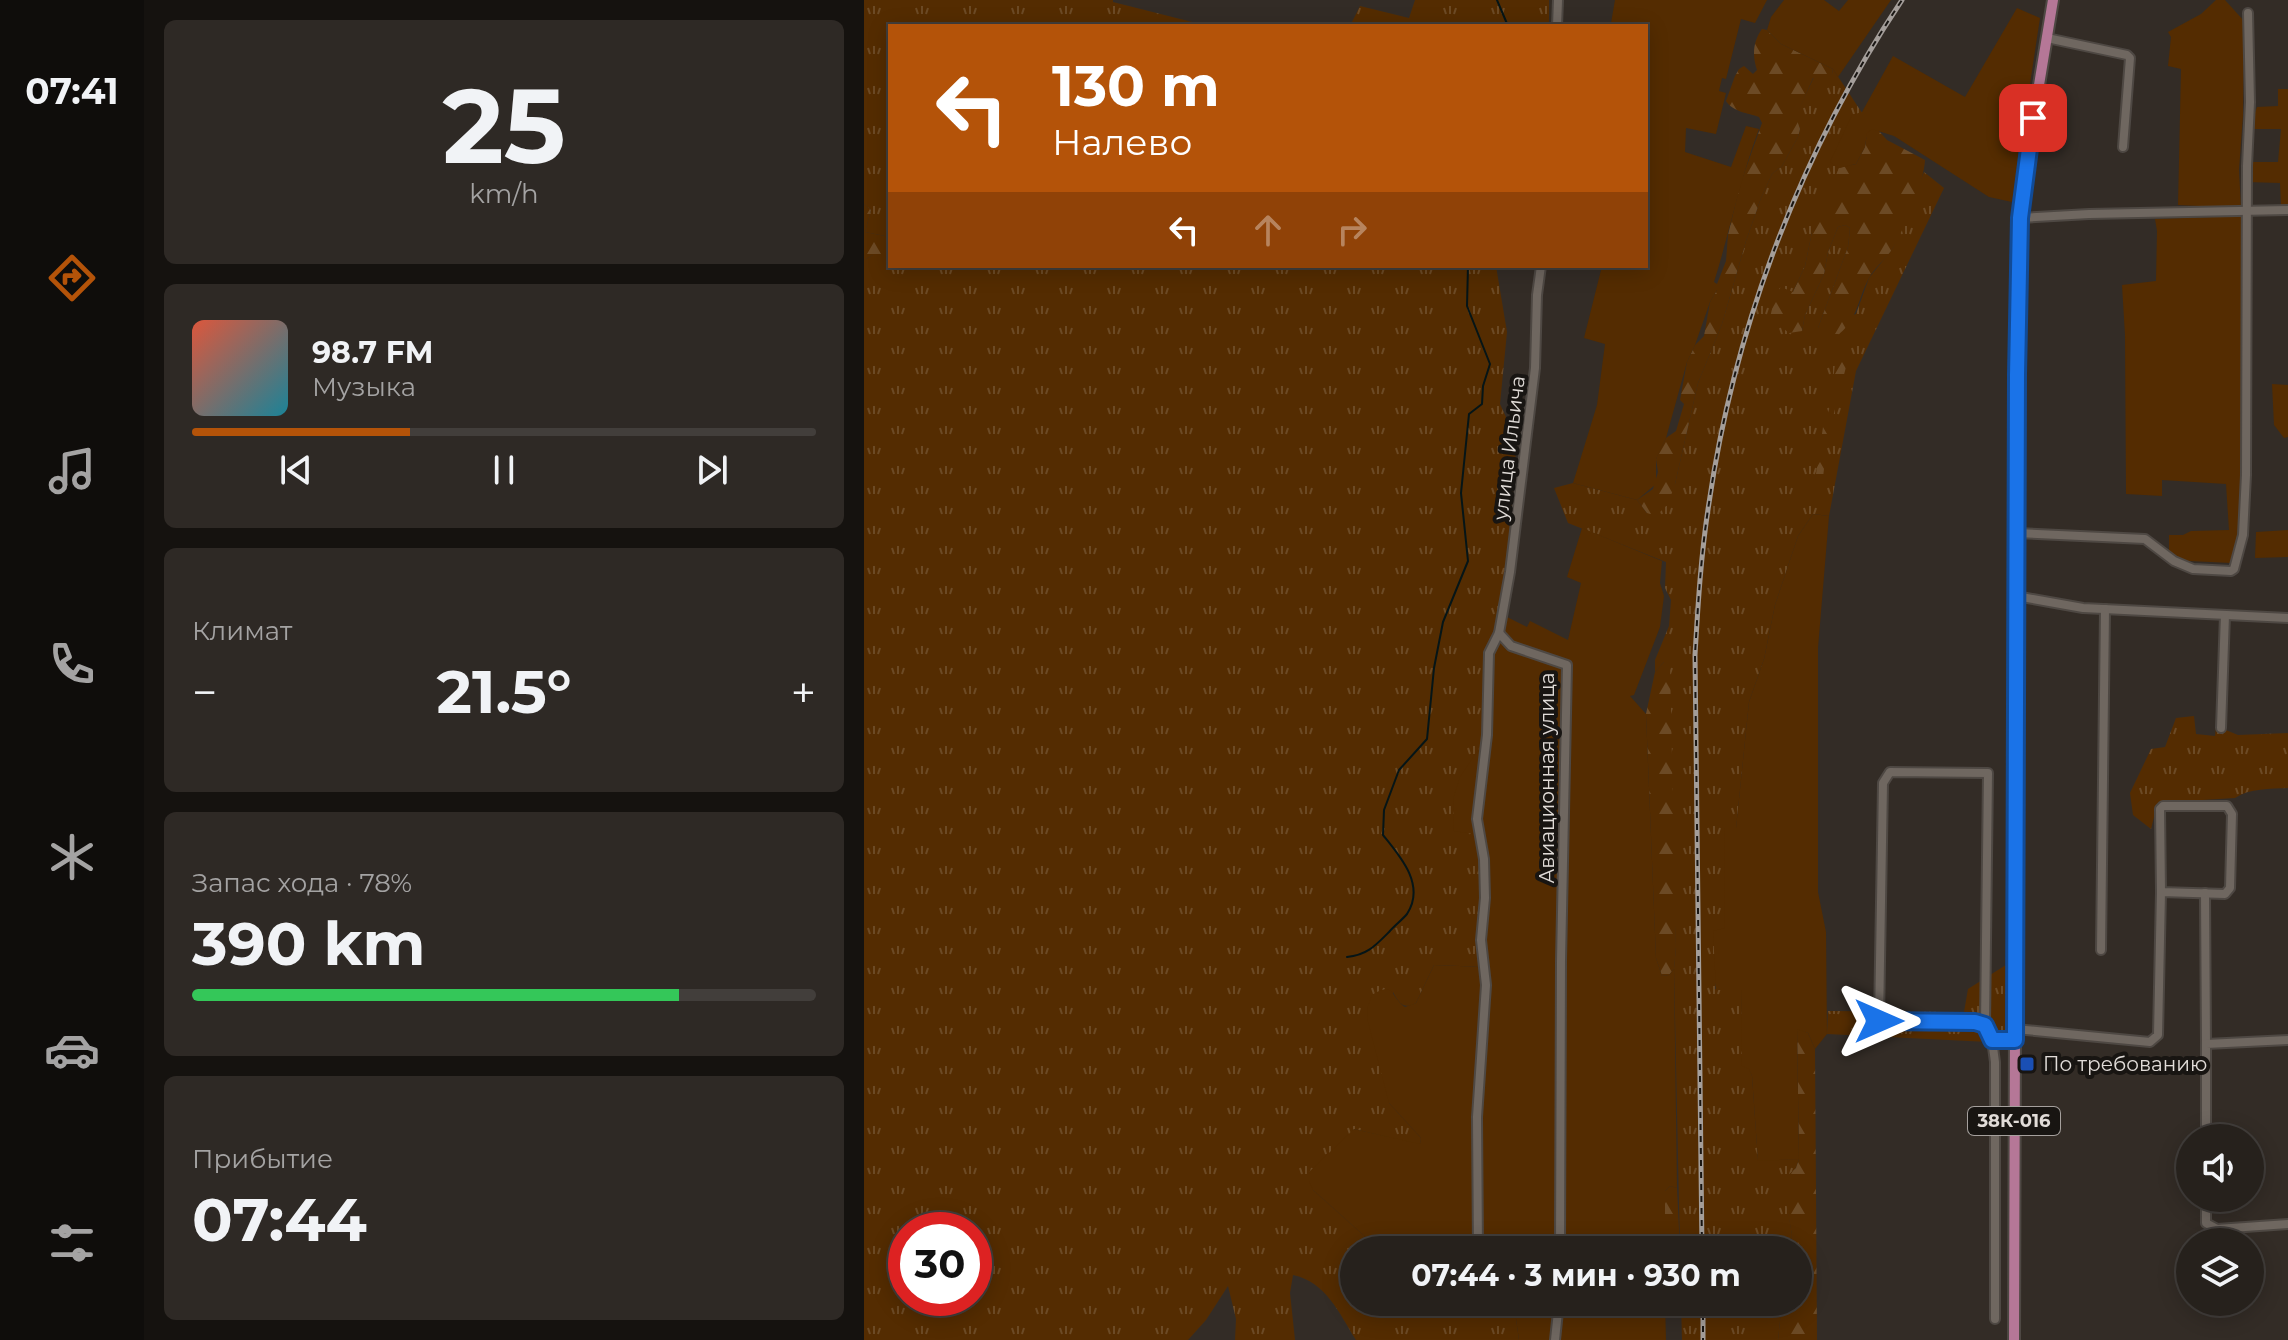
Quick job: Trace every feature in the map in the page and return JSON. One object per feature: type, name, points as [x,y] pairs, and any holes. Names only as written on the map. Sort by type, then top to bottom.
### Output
[{"type":"main road","name":"38К-016","points":[[2014,1340],[2020,218],[2053,0]]},
{"type":"street","points":[[1557,24],[1558,0]]},
{"type":"street","points":[[2016,533],[2145,539],[2174,561],[2193,569],[2234,569],[2243,535],[2246,475],[2248,13]]},
{"type":"street","points":[[2047,38],[2130,58],[2123,147]]},
{"type":"street","points":[[2020,218],[2288,210]]},
{"type":"street","name":"улица Ильича","points":[[1499,633],[1510,572],[1535,368],[1541,268]]},
{"type":"street","points":[[2016,596],[2083,608],[2288,618]]},
{"type":"street","points":[[2101,950],[2105,609]]},
{"type":"street","points":[[2221,728],[2225,615]]},
{"type":"street","points":[[1478,1236],[1477,1117],[1486,985],[1481,940],[1485,898],[1484,859],[1477,819],[1487,735],[1489,653],[1499,633]]},
{"type":"street","name":"Авиационная улица","points":[[1499,633],[1511,646],[1567,665],[1560,1236]]},
{"type":"street","points":[[1985,1025],[1964,1021],[1879,1021],[1883,783],[1890,772],[1988,773],[1985,1025],[1992,1040],[1995,1062],[1995,1319]]},
{"type":"street","points":[[1992,1040],[2015,1034],[2150,1042],[2155,1039],[2158,1035],[2160,813],[2163,806],[2227,806],[2231,809],[2230,888],[2225,894],[2161,892]]},
{"type":"street","points":[[2205,893],[2206,1124]]},
{"type":"street","points":[[2206,1044],[2288,1040]]},
{"type":"street","points":[[2206,1212],[2206,1223],[2217,1229],[2288,1224]]},
{"type":"street","points":[[1555,1340],[1558,1316]]},
{"type":"green space","points":[[864,0],[1113,0],[1200,24],[888,24],[888,237],[865,232],[871,210],[864,204]]},
{"type":"green space","points":[[1415,0],[1549,0],[1549,24],[1351,24],[1360,6],[1409,18]]},
{"type":"green space","points":[[1615,0],[1767,0],[1755,23],[1741,19],[1726,79],[1722,78],[1719,91],[1726,93],[1716,134],[1686,128],[1685,152],[1731,167],[1746,126],[1759,129],[1714,282],[1717,290],[1687,362],[1666,438],[1656,459],[1656,484],[1637,500],[1573,483],[1597,405],[1605,344],[1584,338],[1602,268],[1648,268],[1648,24],[1611,23]]},
{"type":"green space","points":[[1784,0],[1824,0],[1839,11],[1848,0],[1891,0],[1838,77],[1833,69],[1781,44],[1767,30],[1771,17]]},
{"type":"green space","points":[[2216,0],[2225,0],[2244,21],[2239,170],[2241,208],[2178,205],[2181,69],[2168,66],[2171,37],[2168,32],[2201,14]]},
{"type":"green space","points":[[2017,8],[2040,18],[2012,202],[1989,197],[1894,136],[1872,129],[1867,133],[1865,147],[1856,164],[1839,168],[1830,162],[1852,115],[1862,112],[1893,56],[1965,97]]},
{"type":"green space","points":[[1762,29],[1781,44],[1833,69],[1832,74],[1813,78],[1796,117],[1800,129],[1798,137],[1782,166],[1772,174],[1761,198],[1722,324],[1698,383],[1675,484],[1668,504],[1653,515],[1647,513],[1637,500],[1653,489],[1658,472],[1656,459],[1666,438],[1676,431],[1684,404],[1680,400],[1687,362],[1695,345],[1704,336],[1710,302],[1726,261],[1728,235],[1740,185],[1762,123],[1759,117],[1737,110],[1726,101],[1739,69],[1744,66],[1753,74],[1757,70],[1754,49]]},
{"type":"green space","points":[[1833,69],[1872,128],[1812,232],[1805,266],[1793,292],[1802,331],[1838,227],[1845,225],[1850,228],[1848,247],[1818,328],[1856,314],[1869,278],[1893,248],[1924,172],[1944,188],[1856,371],[1829,516],[1813,514],[1798,536],[1775,605],[1764,659],[1749,702],[1736,829],[1725,828],[1725,928],[1715,989],[1741,990],[1758,1160],[1799,1159],[1796,1168],[1783,1181],[1792,1236],[1680,1236],[1676,947],[1664,662],[1655,672],[1655,660],[1669,626],[1671,600],[1665,588],[1666,562],[1568,523],[1554,488],[1573,483],[1637,500],[1647,513],[1675,484],[1698,383],[1722,324],[1761,198],[1772,174],[1782,166],[1798,137],[1800,129],[1795,117],[1814,77],[1832,74]]},
{"type":"green space","points":[[2278,89],[2288,89],[2288,207],[2281,207],[2280,183],[2247,182],[2250,162],[2278,162],[2281,129],[2249,129],[2257,107],[2278,106]]},
{"type":"green space","points":[[1872,128],[1887,140],[1925,160],[1913,205],[1893,248],[1869,278],[1851,320],[1830,340],[1820,334],[1818,328],[1848,247],[1850,228],[1845,225],[1838,227],[1802,331],[1789,333],[1770,318],[1775,295],[1781,287],[1793,292],[1805,266],[1812,232],[1839,168],[1856,164],[1865,147],[1867,133]]},
{"type":"green space","points":[[864,204],[871,210],[865,232],[888,237],[888,255],[873,255],[864,260]]},
{"type":"green space","points":[[2243,216],[2243,543],[2238,557],[2231,563],[2169,560],[2169,535],[2229,530],[2226,484],[2162,480],[2162,496],[2126,494],[2122,285],[2156,281],[2155,219]]},
{"type":"green space","points":[[873,255],[888,255],[888,268],[1496,268],[1507,332],[1500,404],[1517,437],[1506,571],[1492,640],[1484,967],[1434,965],[1416,1003],[1412,1005],[1402,1004],[1393,992],[1389,1103],[1421,1138],[1420,1145],[1354,1129],[1313,1190],[1364,1236],[1340,1236],[1340,1314],[1314,1284],[1293,1275],[1290,1293],[1295,1340],[1235,1340],[1236,1319],[1228,1286],[1206,1320],[1188,1340],[864,1340],[864,260]]},
{"type":"green space","points":[[1839,354],[1846,367],[1827,440],[1820,499],[1814,499],[1823,427],[1830,407]]},
{"type":"green space","points":[[2272,384],[2288,385],[2288,437],[2284,438],[2274,425]]},
{"type":"green space","points":[[1813,514],[1829,516],[1818,648],[1818,892],[1826,932],[1827,1034],[1815,1049],[1808,1033],[1797,1029],[1799,1159],[1758,1161],[1752,1076],[1749,1069],[1742,1066],[1741,990],[1716,990],[1713,931],[1725,928],[1724,828],[1736,828],[1749,702],[1764,659],[1775,605],[1798,536]]},
{"type":"green space","points":[[1582,528],[1662,561],[1660,583],[1664,596],[1660,627],[1634,695],[1630,696],[1646,714],[1656,958],[1662,976],[1669,975],[1674,969],[1677,1188],[1670,1186],[1665,1191],[1665,1236],[1364,1236],[1313,1190],[1309,1172],[1354,1129],[1420,1144],[1421,1138],[1389,1103],[1367,1018],[1368,1006],[1372,995],[1385,989],[1392,992],[1405,1007],[1416,1003],[1434,965],[1484,967],[1487,836],[1454,831],[1453,799],[1460,777],[1490,732],[1492,640],[1503,643],[1507,617],[1527,627],[1530,621],[1568,640],[1581,583],[1567,577]]},
{"type":"green space","points":[[2288,530],[2288,557],[2255,558],[2256,532]]},
{"type":"green space","points":[[1664,662],[1670,666],[1676,947],[1674,969],[1669,975],[1662,976],[1656,958],[1646,714],[1655,672]]},
{"type":"green space","points":[[2194,716],[2196,734],[2215,736],[2216,726],[2238,735],[2288,733],[2288,788],[2254,791],[2235,798],[2157,805],[2151,829],[2133,815],[2130,793],[2151,749],[2165,747],[2176,718]]},
{"type":"green space","points":[[2009,963],[2009,1043],[1827,1034],[1828,1011],[1964,1012],[1968,989]]},
{"type":"green space","points":[[1797,1028],[1808,1033],[1815,1049],[1817,1340],[1778,1340],[1781,1316],[1812,1316],[1812,1236],[1792,1236],[1782,1181],[1796,1168],[1799,1159]]},
{"type":"green space","points":[[1670,1186],[1677,1188],[1679,1236],[1665,1236],[1665,1191]]},
{"type":"green space","points":[[1341,1316],[1516,1316],[1519,1340],[1356,1340]]},
{"type":"green space","points":[[1516,1316],[1665,1316],[1666,1340],[1519,1340]]},
{"type":"green space","points":[[1681,1316],[1781,1316],[1778,1340],[1682,1340]]},
{"type":"waterway","points":[[1497,0],[1507,24]]},
{"type":"waterway","points":[[1347,957],[1375,946],[1407,914],[1414,892],[1408,872],[1383,835],[1384,810],[1399,770],[1427,739],[1434,668],[1443,622],[1468,561],[1461,493],[1469,414],[1482,404],[1483,386],[1490,364],[1467,306],[1468,268]]},
{"type":"railway","points":[[1702,1236],[1695,655],[1709,503],[1736,370],[1778,241],[1833,117],[1902,0]]},
{"type":"railway","points":[[1703,1316],[1703,1340]]},
{"type":"place","name":"По требованию","points":[[2027,1064]]},
{"type":"route","points":[[1879,1021],[1975,1022],[1985,1025],[1992,1040],[2015,1040],[2020,218],[2033,118]]}]
